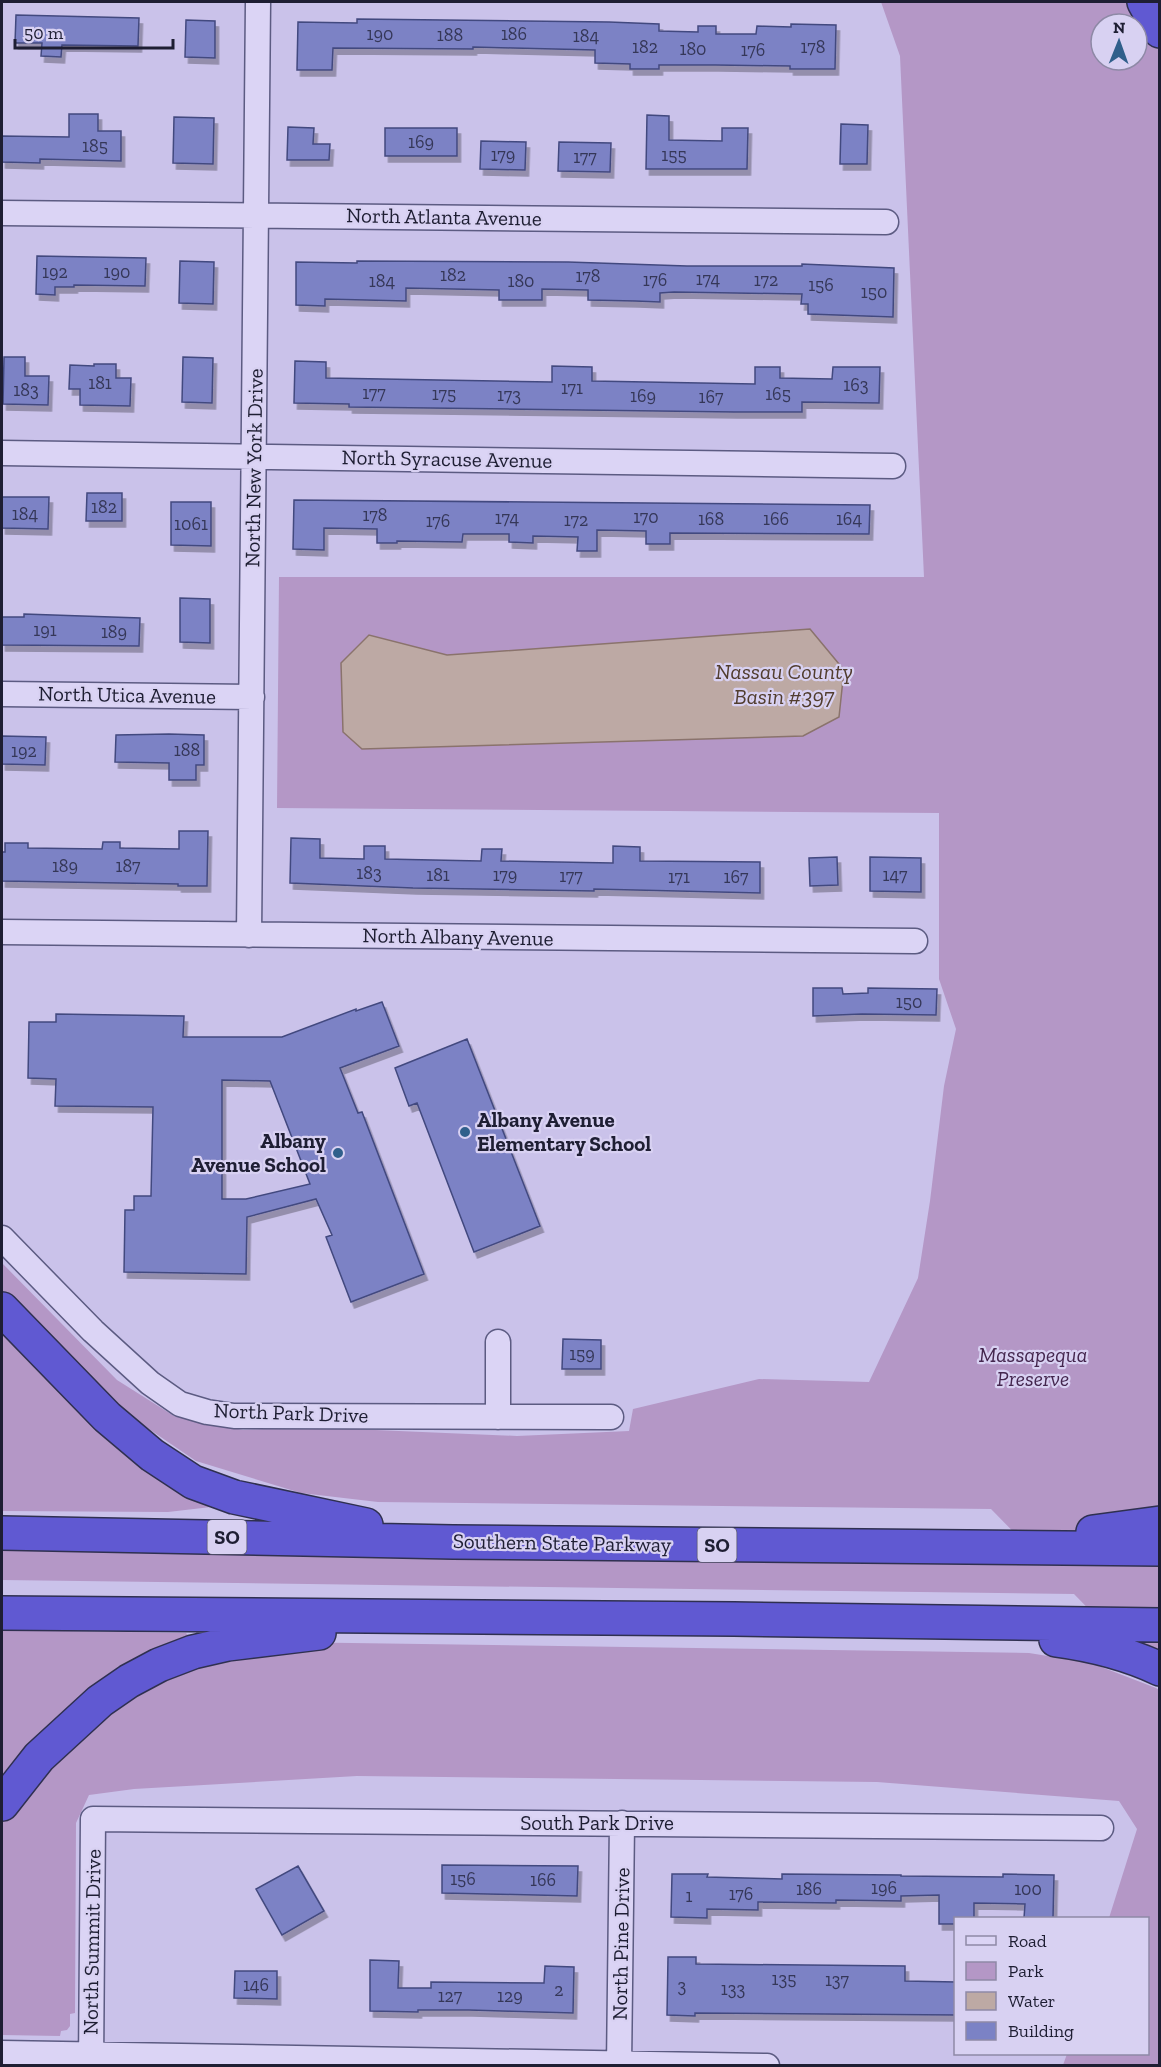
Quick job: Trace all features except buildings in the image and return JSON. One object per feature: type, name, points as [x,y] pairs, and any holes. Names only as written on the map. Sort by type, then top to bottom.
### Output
[{"type":"highway","points":[[1144,2],[1160,31]]},
{"type":"highway","points":[[2,1309],[106,1417],[152,1455],[193,1482],[234,1497],[285,1509],[453,1542]]},
{"type":"highway","points":[[981,1548],[1160,1523]]},
{"type":"highway","name":"Southern State Parkway","points":[[2,1533],[453,1542],[1160,1549]]},
{"type":"highway","points":[[2,1613],[1160,1625]]},
{"type":"highway","points":[[2,1804],[39,1757],[100,1701],[129,1681],[159,1665],[193,1652],[228,1644],[440,1617]]},
{"type":"highway","points":[[734,1619],[917,1636],[1061,1641],[1107,1649],[1160,1669]]},
{"type":"street","name":"North New York Drive","points":[[249,935],[258,2]]},
{"type":"street","name":"North Atlanta Avenue","points":[[2,213],[886,222]]},
{"type":"street","name":"North Syracuse Avenue","points":[[2,453],[893,466]]},
{"type":"street","name":"North Utica Avenue","points":[[2,694],[252,697]]},
{"type":"street","name":"North Albany Avenue","points":[[2,932],[915,941]]},
{"type":"street","name":"North Park Drive","points":[[2,1238],[150,1383],[180,1404],[207,1412],[234,1416],[611,1417]]},
{"type":"street","points":[[498,1342],[498,1417]]},
{"type":"street","name":"South Park Drive","points":[[93,1819],[1101,1828]]},
{"type":"street","name":"North Summit Drive","points":[[91,2060],[93,1819]]},
{"type":"street","name":"North Pine Drive","points":[[619,2064],[622,1823]]},
{"type":"street","points":[[2,2053],[91,2060],[767,2066]]},
{"type":"green space","name":"Massapequa Preserve","points":[[881,2],[1159,2],[1159,1681],[1074,1594],[2,1580],[2,1547],[1040,1559],[991,1509],[378,1502],[301,1493],[196,1461],[121,1410],[2,1290],[2,1263],[117,1380],[174,1416],[243,1430],[305,1427],[517,1436],[629,1431],[633,1409],[759,1379],[869,1382],[918,1278],[944,1086],[956,1029],[939,979],[939,813],[277,808],[279,577],[924,577],[900,56]]},
{"type":"green space","points":[[2,1319],[210,1498],[211,1507],[168,1512],[2,1511]]},
{"type":"green space","points":[[2,1630],[186,1633],[192,1640],[2,1786]]},
{"type":"green space","points":[[281,1642],[1029,1653],[1091,1663],[1156,1688],[1159,1690],[1159,2065],[1063,2065],[1067,2055],[1149,2055],[1149,1917],[1109,1917],[1137,1829],[1119,1801],[877,1782],[357,1776],[134,1789],[89,1795],[76,1823],[75,2013],[70,2014],[70,2026],[67,2030],[61,2031],[60,2036],[2,2035],[2,1820],[118,1698],[202,1657]]},
{"type":"water","name":"Nassau County Basin #397","points":[[810,629],[844,670],[839,717],[803,736],[362,749],[343,732],[341,663],[369,635],[447,655]]},
{"type":"place","name":"Albany Avenue Elementary School","points":[[465,1132]]},
{"type":"place","name":"Albany Avenue School","points":[[338,1153]]}]
